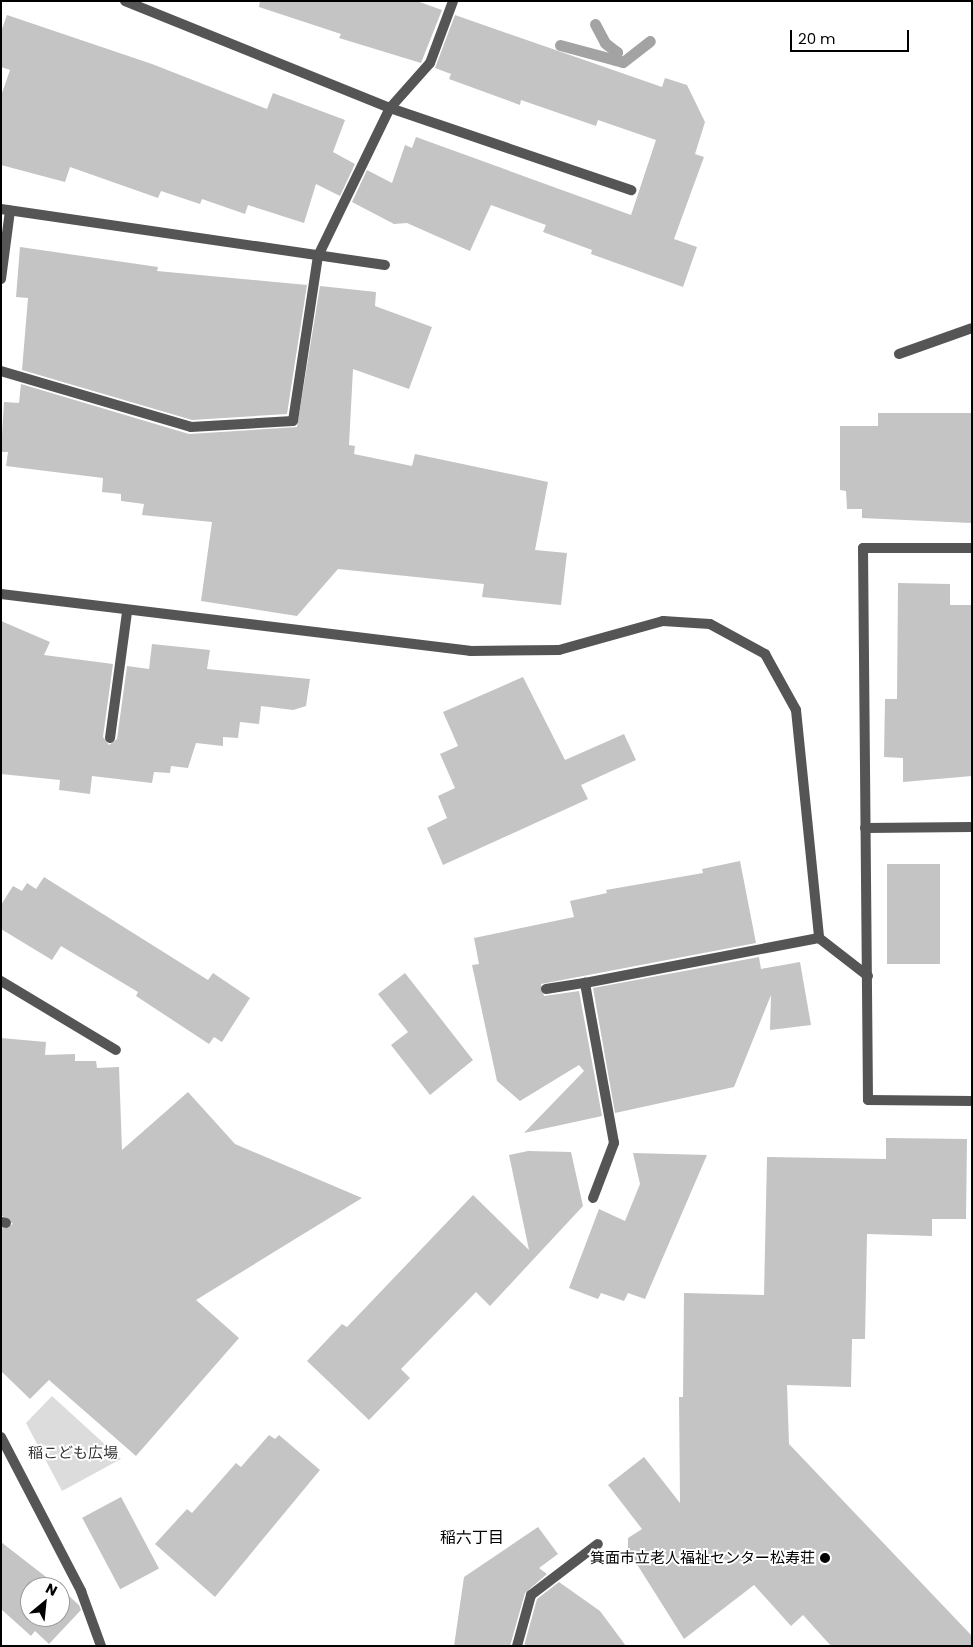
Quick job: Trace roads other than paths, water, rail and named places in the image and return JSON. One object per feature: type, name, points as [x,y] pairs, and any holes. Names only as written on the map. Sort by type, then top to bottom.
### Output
[{"type":"street","points":[[125,1],[390,108],[631,190]]},
{"type":"street","points":[[1,371],[191,427],[293,421],[318,256],[390,108],[430,63],[453,1]]},
{"type":"street","points":[[1,279],[5,210],[385,266]]},
{"type":"street","points":[[899,354],[972,328]]},
{"type":"street","points":[[972,548],[864,548],[868,1100],[972,1101]]},
{"type":"street","points":[[1,594],[127,612],[470,651],[558,650],[663,621],[710,624],[765,654],[796,710],[819,938],[868,976]]},
{"type":"street","points":[[110,738],[127,612]]},
{"type":"street","points":[[865,828],[972,827]]},
{"type":"street","points":[[546,989],[819,938]]},
{"type":"street","points":[[1,981],[116,1050]]},
{"type":"street","points":[[585,982],[614,1143],[593,1198]]},
{"type":"street","points":[[1,1437],[82,1591],[102,1646]]},
{"type":"street","points":[[517,1646],[531,1595],[598,1544]]},
{"type":"waterway","points":[[595,24],[605,43],[617,52],[614,59]]},
{"type":"waterway","points":[[560,45],[623,62],[650,41]]},
{"type":"place","name":"箕面市立老人福祉センター松寿荘","points":[[825,1558]]},
{"type":"district","name":"稲六丁目","points":[[472,1538]]},
{"type":"park label","name":"稲こども広場","points":[[73,1453]]}]
